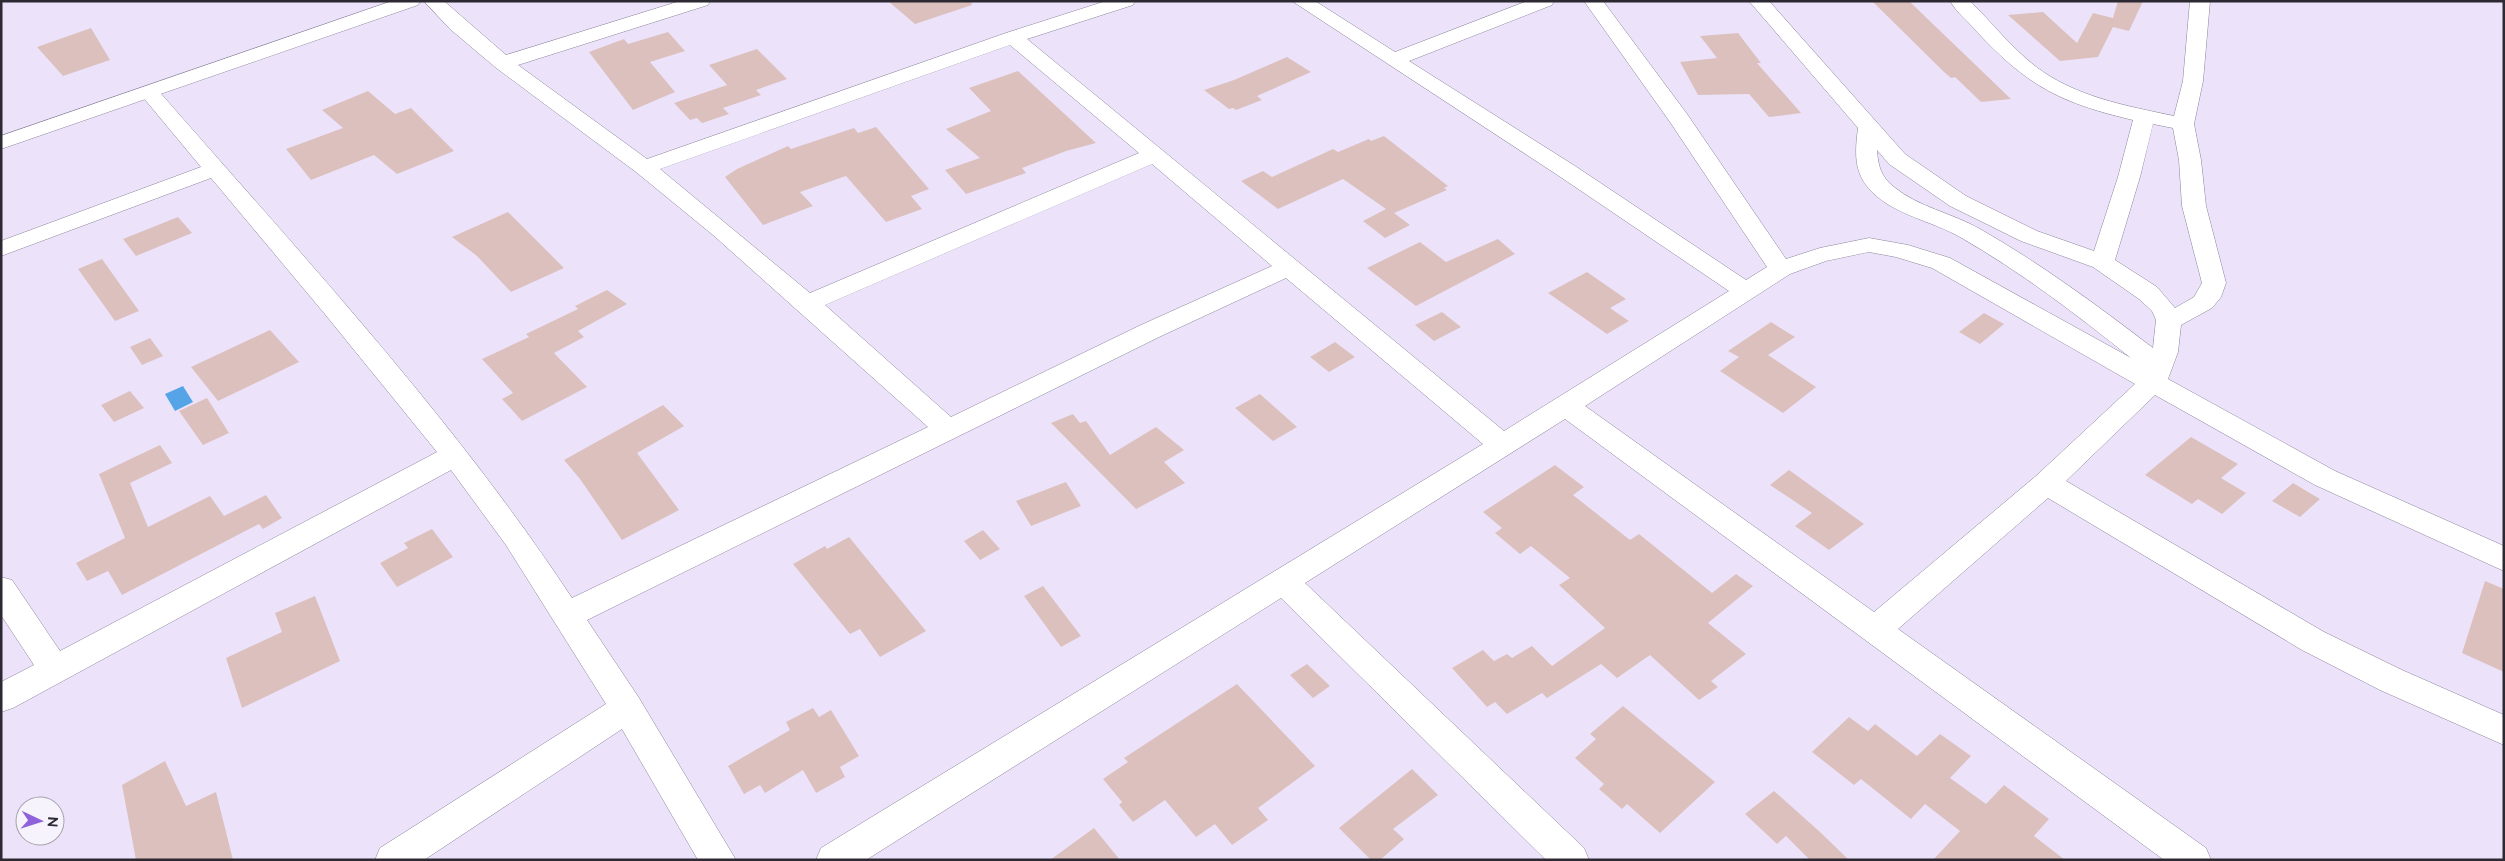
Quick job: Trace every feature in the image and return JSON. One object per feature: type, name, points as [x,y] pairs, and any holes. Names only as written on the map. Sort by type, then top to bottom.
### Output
[{"type":"street","points":[[1,143],[411,1]]},
{"type":"street","points":[[433,1],[482,47],[644,167],[808,303],[947,429]]},
{"type":"street","points":[[502,63],[701,1]]},
{"type":"street","points":[[644,167],[1126,1]]},
{"type":"street","points":[[1301,1],[1567,171],[1746,291]]},
{"type":"street","points":[[1393,60],[1545,1]]},
{"type":"street","points":[[1593,1],[1679,119],[1781,269]]},
{"type":"street","points":[[1758,1],[1897,159],[1958,201],[2029,236],[2102,262],[2148,293],[2162,307],[2169,320],[2165,352],[2156,375],[2046,483],[1875,630]]},
{"type":"street","points":[[1959,1],[2029,70],[2052,86],[2071,95],[2144,116],[2183,124]]},
{"type":"street","points":[[2169,320],[2193,311],[2203,303],[2213,289],[2214,283],[2194,206],[2190,160],[2183,124],[2193,81],[2200,1]]},
{"type":"street","points":[[1014,38],[1502,445]]},
{"type":"street","points":[[149,92],[334,307],[455,455],[516,537],[627,708],[718,860]]},
{"type":"street","points":[[2102,262],[2129,177],[2144,116]]},
{"type":"street","points":[[1869,127],[1866,152],[1868,173],[1880,188],[1913,208],[1957,226],[2021,263],[2072,299],[2194,408],[2325,478],[2504,559]]},
{"type":"street","points":[[808,303],[1154,155]]},
{"type":"street","points":[[1,249],[215,169]]},
{"type":"street","points":[[1941,263],[1957,226],[1958,201]]},
{"type":"street","points":[[834,860],[1566,406],[1781,269],[1820,255],[1869,245],[1900,250],[1941,263],[2156,375]]},
{"type":"street","points":[[567,615],[1150,331],[1290,267]]},
{"type":"street","points":[[1566,406],[2193,860]]},
{"type":"street","points":[[1,698],[455,455]]},
{"type":"street","points":[[2046,483],[2313,641],[2390,680],[2504,731]]},
{"type":"street","points":[[1282,581],[1571,860]]},
{"type":"street","points":[[1,589],[54,669]]},
{"type":"street","points":[[393,860],[627,708]]},
{"type":"water","points":[[183,386],[193,402],[175,411],[165,394]]},
{"type":"building","points":[[888,1],[971,1],[972,5],[915,24]]},
{"type":"building","points":[[1872,1],[1909,1],[2011,99],[1981,102],[1955,77],[1951,78],[1944,72]]},
{"type":"building","points":[[2118,1],[2143,1],[2129,31],[2113,27],[2098,57],[2060,61],[2008,15],[2043,12],[2077,43],[2093,13],[2113,18]]},
{"type":"building","points":[[91,28],[110,60],[63,76],[37,47]]},
{"type":"building","points":[[668,32],[685,51],[650,62],[675,92],[633,110],[589,52],[624,39],[628,44]]},
{"type":"building","points":[[1738,33],[1761,63],[1757,63],[1801,113],[1769,117],[1749,94],[1698,95],[1680,62],[1717,58],[1700,36]]},
{"type":"building","points":[[757,49],[787,79],[756,90],[761,95],[723,108],[729,114],[702,123],[697,118],[690,120],[674,103],[727,85],[709,65]]},
{"type":"building","points":[[1287,57],[1311,72],[1257,96],[1262,100],[1236,110],[1233,108],[1229,109],[1204,90],[1234,80]]},
{"type":"building","points":[[1018,71],[1096,143],[1066,151],[1022,168],[1026,173],[966,194],[945,170],[980,158],[946,129],[991,111],[969,88]]},
{"type":"building","points":[[368,91],[395,114],[411,108],[454,151],[397,174],[374,155],[311,180],[286,149],[343,128],[322,110]]},
{"type":"building","points":[[876,127],[929,189],[911,196],[922,209],[886,222],[846,176],[800,192],[813,206],[763,225],[725,177],[737,169],[788,146],[791,149],[854,128],[858,133]]},
{"type":"building","points":[[1384,136],[1448,186],[1444,188],[1447,190],[1394,213],[1410,225],[1385,238],[1363,221],[1386,209],[1343,179],[1278,209],[1241,181],[1263,171],[1272,177],[1333,149],[1338,152],[1369,139],[1371,141]]},
{"type":"building","points":[[508,212],[564,268],[511,292],[477,256],[452,237]]},
{"type":"building","points":[[178,217],[192,233],[136,256],[123,239]]},
{"type":"building","points":[[1498,239],[1515,254],[1416,306],[1367,268],[1420,242],[1446,262]]},
{"type":"building","points":[[102,259],[139,311],[115,321],[78,269]]},
{"type":"building","points":[[1587,272],[1626,299],[1610,308],[1629,321],[1607,334],[1548,293]]},
{"type":"building","points":[[607,290],[627,304],[578,331],[584,337],[554,353],[587,387],[522,421],[502,399],[513,393],[482,359],[529,337],[526,334],[578,309],[575,306]]},
{"type":"building","points":[[1442,312],[1461,327],[1434,341],[1415,325]]},
{"type":"building","points":[[1984,313],[2004,324],[1980,344],[1959,332]]},
{"type":"building","points":[[1771,322],[1795,337],[1768,355],[1816,387],[1783,413],[1720,371],[1739,357],[1728,351]]},
{"type":"building","points":[[270,330],[299,362],[218,401],[191,367]]},
{"type":"building","points":[[150,338],[163,356],[142,365],[130,347]]},
{"type":"building","points":[[1335,342],[1355,357],[1329,372],[1310,357]]},
{"type":"building","points":[[130,391],[144,408],[114,422],[101,405]]},
{"type":"building","points":[[1260,394],[1297,427],[1273,441],[1235,408]]},
{"type":"building","points":[[207,398],[229,433],[203,445],[179,411]]},
{"type":"building","points":[[663,405],[684,426],[637,453],[679,510],[622,540],[580,479],[564,460]]},
{"type":"building","points":[[1073,414],[1080,423],[1086,421],[1110,455],[1156,427],[1184,450],[1164,462],[1185,483],[1136,509],[1051,423]]},
{"type":"building","points":[[2191,437],[2238,464],[2221,478],[2246,493],[2222,514],[2198,499],[2192,504],[2145,475]]},
{"type":"building","points":[[160,445],[172,463],[130,483],[148,527],[210,496],[224,516],[266,495],[282,518],[263,529],[259,524],[122,595],[108,571],[87,581],[76,563],[125,538],[99,474]]},
{"type":"building","points":[[1555,465],[1584,487],[1573,495],[1630,540],[1639,534],[1712,593],[1736,574],[1753,586],[1708,623],[1746,654],[1711,681],[1718,687],[1699,700],[1650,655],[1617,678],[1601,664],[1547,698],[1542,693],[1507,714],[1495,702],[1487,707],[1452,668],[1483,650],[1494,661],[1507,654],[1512,658],[1532,646],[1552,666],[1605,628],[1559,585],[1570,578],[1531,546],[1520,554],[1495,533],[1502,528],[1483,512]]},
{"type":"building","points":[[1789,470],[1864,524],[1829,550],[1795,526],[1812,513],[1770,485]]},
{"type":"building","points":[[1066,482],[1081,506],[1031,526],[1016,501]]},
{"type":"building","points":[[2293,483],[2320,499],[2300,517],[2272,501]]},
{"type":"building","points":[[432,529],[453,557],[397,587],[380,563],[408,548],[404,543]]},
{"type":"building","points":[[983,530],[1000,549],[980,560],[964,541]]},
{"type":"building","points":[[849,537],[926,631],[880,657],[860,629],[850,634],[793,564],[825,546],[827,549]]},
{"type":"building","points":[[2485,581],[2504,589],[2504,672],[2462,653]]},
{"type":"building","points":[[1043,586],[1081,636],[1061,647],[1024,596]]},
{"type":"building","points":[[315,596],[340,661],[242,708],[226,658],[282,632],[275,613]]},
{"type":"building","points":[[1307,664],[1330,686],[1313,698],[1290,675]]},
{"type":"building","points":[[1237,684],[1315,766],[1258,808],[1268,820],[1232,845],[1215,824],[1196,837],[1165,800],[1133,822],[1119,805],[1122,802],[1103,779],[1128,762],[1124,758]]},
{"type":"building","points":[[1623,706],[1715,782],[1660,833],[1627,804],[1622,809],[1599,789],[1604,784],[1575,758],[1596,739],[1590,734]]},
{"type":"building","points":[[813,708],[819,717],[831,710],[859,756],[840,767],[845,777],[816,793],[803,770],[765,793],[760,785],[744,794],[728,766],[790,730],[786,722]]},
{"type":"building","points":[[1849,717],[1868,731],[1875,724],[1917,756],[1940,734],[1971,756],[1950,778],[1986,804],[2004,785],[2049,819],[2034,836],[2065,860],[1933,860],[1960,831],[1925,804],[1911,819],[1861,779],[1854,785],[1812,752]]},
{"type":"building","points":[[165,761],[186,806],[216,792],[233,860],[136,860],[122,785]]},
{"type":"building","points":[[1412,769],[1438,795],[1393,829],[1404,839],[1380,860],[1371,860],[1339,828]]},
{"type":"building","points":[[1774,791],[1849,860],[1810,860],[1786,836],[1777,844],[1745,814]]},
{"type":"building","points":[[1094,828],[1120,860],[1050,860]]}]
